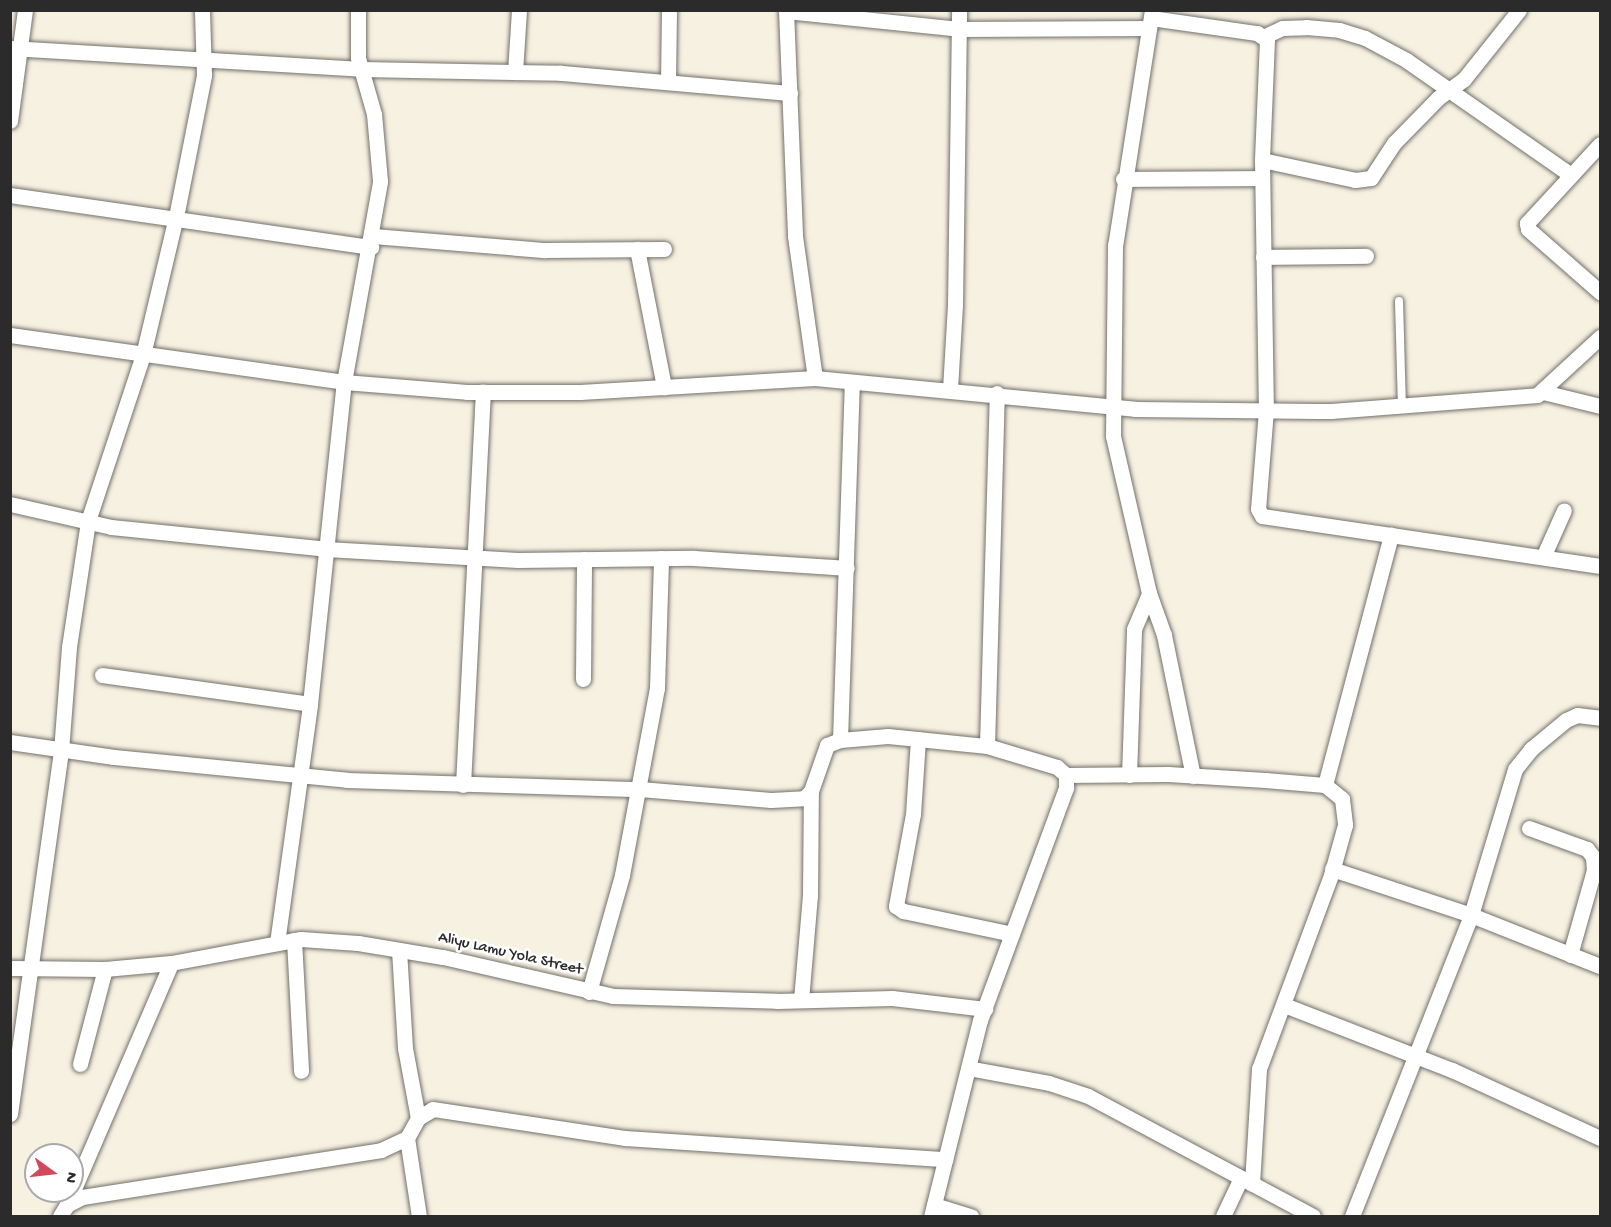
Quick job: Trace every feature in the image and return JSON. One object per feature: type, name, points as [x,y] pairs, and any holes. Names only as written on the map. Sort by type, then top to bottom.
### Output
[{"type":"street","points":[[10,121],[14,48],[25,10]]},
{"type":"street","points":[[10,1114],[61,751],[69,647],[88,521],[143,355],[176,217],[204,61],[202,10]]},
{"type":"street","points":[[277,943],[310,704],[344,382],[372,242],[380,159],[374,114],[361,69],[358,10]]},
{"type":"street","points":[[515,72],[519,10]]},
{"type":"street","points":[[668,82],[669,10]]},
{"type":"street","points":[[950,389],[956,305],[959,10]]},
{"type":"street","points":[[1262,160],[1366,180],[1402,136],[1438,98],[1449,93],[1519,10]]},
{"type":"street","points":[[815,378],[795,236],[786,11],[959,29],[1150,19],[1265,36],[1282,28],[1339,30],[1365,38],[1406,60],[1449,93],[1571,175]]},
{"type":"street","points":[[1150,19],[1123,179],[1115,245],[1113,436],[1149,594],[1164,635],[1193,776]]},
{"type":"street","points":[[1265,36],[1262,178],[1266,410],[1258,509],[1262,516],[1600,566]]},
{"type":"street","points":[[14,48],[361,69],[515,72],[790,93]]},
{"type":"street","points":[[1600,144],[1536,210],[1528,229],[1600,292]]},
{"type":"street","points":[[1123,179],[1262,178]]},
{"type":"street","points":[[10,195],[372,242],[545,250],[664,249]]},
{"type":"street","points":[[637,249],[664,387]]},
{"type":"street","points":[[1263,257],[1366,256]]},
{"type":"street","points":[[10,335],[344,382],[483,392],[664,387],[815,378],[852,383],[997,393],[1112,406],[1331,411],[1543,392],[1600,406]]},
{"type":"street","points":[[1543,392],[1600,337]]},
{"type":"street","points":[[840,740],[852,383]]},
{"type":"street","points":[[464,785],[483,392]]},
{"type":"street","points":[[987,746],[997,393]]},
{"type":"street","points":[[10,504],[88,521],[326,549],[475,559],[661,558],[847,568]]},
{"type":"street","points":[[1543,557],[1564,510]]},
{"type":"street","points":[[1324,785],[1391,535]]},
{"type":"street","points":[[589,992],[622,875],[640,789],[657,688],[661,558]]},
{"type":"street","points":[[583,679],[584,559]]},
{"type":"street","points":[[1129,775],[1134,629],[1149,594]]},
{"type":"street","points":[[102,675],[310,704]]},
{"type":"street","points":[[1352,1216],[1471,915],[1515,769],[1531,749],[1566,720],[1577,715],[1600,718]]},
{"type":"street","points":[[801,1000],[810,896],[811,791],[827,745],[840,740],[888,736],[987,746],[1048,762],[1066,776],[1193,776],[1324,785],[1338,794],[1344,806],[1345,825],[1332,869],[1259,1069],[1246,1181],[1223,1216]]},
{"type":"street","points":[[918,739],[913,814],[896,906],[903,911],[1012,934]]},
{"type":"street","points":[[10,742],[61,751],[301,775],[464,785],[640,789],[771,800],[796,800],[811,791]]},
{"type":"street","points":[[971,1216],[932,1211],[985,1009],[1066,788],[1066,776]]},
{"type":"street","points":[[1529,828],[1587,849],[1593,857],[1594,870],[1570,955]]},
{"type":"street","points":[[1332,869],[1471,915],[1600,966]]},
{"type":"street","points":[[294,940],[301,1071]]},
{"type":"street","name":"Aliyu Lamu Yola Street","points":[[10,968],[105,969],[171,963],[294,940],[399,950],[589,992],[642,998],[801,1000],[892,998],[985,1009]]},
{"type":"street","points":[[399,950],[405,1048],[418,1118]]},
{"type":"street","points":[[63,1211],[171,963]]},
{"type":"street","points":[[80,1064],[105,969]]},
{"type":"street","points":[[1284,1005],[1416,1056],[1600,1138]]},
{"type":"street","points":[[968,1068],[1049,1083],[1088,1096],[1313,1216]]},
{"type":"street","points":[[63,1211],[82,1197],[381,1150],[407,1138],[418,1118],[433,1110],[625,1138],[813,1153],[945,1159]]},
{"type":"street","points":[[407,1138],[419,1216]]},
{"type":"lane","points":[[1399,301],[1402,406]]}]
